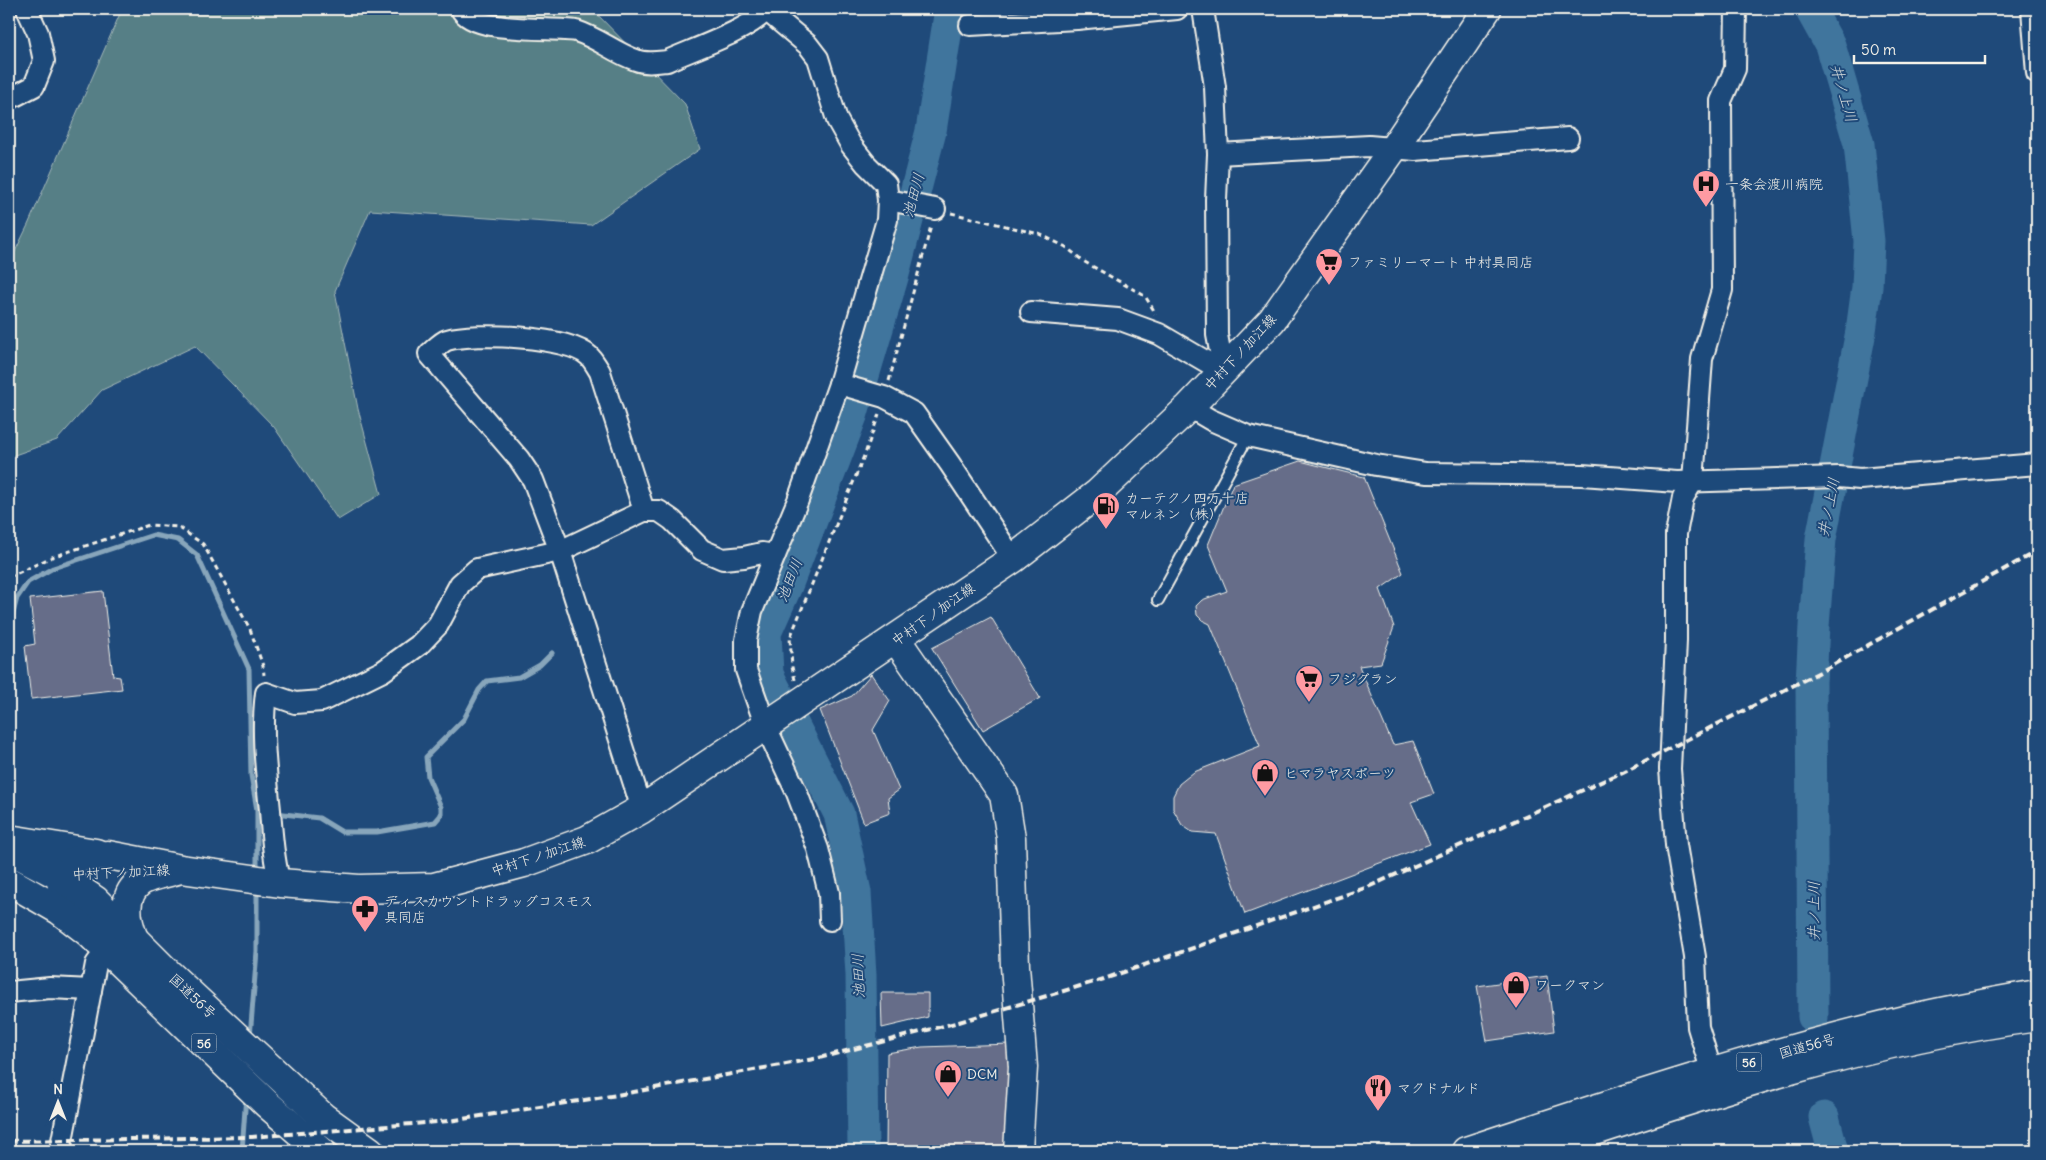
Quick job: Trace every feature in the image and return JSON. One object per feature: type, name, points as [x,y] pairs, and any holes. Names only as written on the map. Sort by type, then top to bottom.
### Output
[{"type":"main road","name":"中村下ノ加江線","points":[[9,839],[181,869],[280,883],[360,889],[434,886],[524,863],[588,840],[642,809],[799,705],[1013,559],[1098,493],[1224,372],[1272,320],[1393,149],[1487,9]]},
{"type":"main road","points":[[896,639],[1004,795],[1011,838],[1015,966],[1023,1067],[1018,1151]]},
{"type":"main road","name":"国道56号","points":[[9,852],[20,855],[60,876],[95,900],[167,972],[359,1148]]},
{"type":"main road","name":"中村下ノ加江線","points":[[98,941],[63,891],[60,876],[68,864],[83,857],[108,855]]},
{"type":"main road","name":"中村下ノ加江線","points":[[9,871],[60,876],[88,871],[181,869]]},
{"type":"main road","name":"中村下ノ加江線","points":[[134,939],[128,922],[126,908],[131,893],[140,881],[181,869]]},
{"type":"main road","name":"国道56号","points":[[9,881],[59,910],[98,941],[267,1104],[321,1151]]},
{"type":"main road","name":"国道56号","points":[[1466,1151],[1712,1073],[1901,1020],[2037,994]]},
{"type":"main road","name":"国道56号","points":[[1535,1151],[1774,1074],[1922,1037],[2037,1017]]},
{"type":"street","points":[[9,99],[34,86],[44,61],[38,33],[27,9]]},
{"type":"street","points":[[461,9],[463,13],[485,24],[499,27],[560,29],[588,34],[636,60],[654,63],[667,61],[739,29],[766,10],[795,34],[818,58],[837,120],[851,145],[866,164],[886,184],[888,200],[887,220],[839,384],[798,500],[752,611],[746,640],[746,670],[818,849],[829,893],[830,920]]},
{"type":"street","points":[[970,25],[1076,14],[1177,9]]},
{"type":"street","points":[[1203,9],[1215,87],[1218,154],[1216,200],[1217,335],[1224,372]]},
{"type":"street","points":[[1712,1073],[1698,1027],[1695,957],[1676,845],[1670,769],[1676,641],[1676,534],[1683,498],[1693,481],[1702,359],[1722,290],[1721,101],[1735,69],[1736,9]]},
{"type":"street","points":[[2032,9],[2037,73]]},
{"type":"street","points":[[1218,154],[1369,146],[1415,150],[1568,138]]},
{"type":"street","points":[[888,200],[935,209]]},
{"type":"street","points":[[1031,312],[1118,318],[1159,334],[1224,372]]},
{"type":"street","points":[[642,809],[560,551],[533,480],[519,459],[430,354],[445,341],[464,336],[546,339],[572,346],[589,356],[600,372],[644,511]]},
{"type":"street","points":[[839,384],[884,397],[914,413],[1013,559]]},
{"type":"street","points":[[1189,406],[1211,420],[1248,436],[1376,465],[1426,473],[1582,475],[1677,482],[1860,479],[2037,464]]},
{"type":"street","points":[[280,883],[275,866],[266,774],[263,717],[266,693],[295,702],[322,701],[383,671],[419,645],[438,625],[460,584],[477,570],[560,551],[644,511],[659,511],[672,520],[702,550],[723,559],[744,558],[762,553],[775,555]]},
{"type":"street","points":[[60,1151],[96,964],[98,941]]},
{"type":"street","points":[[9,992],[50,988],[91,990]]},
{"type":"lane","points":[[1158,600],[1248,436]]},
{"type":"path","points":[[799,705],[792,667],[790,638],[866,451],[884,397],[935,209],[1039,234],[1066,247],[1083,261],[1145,296],[1154,309],[1159,334]]},
{"type":"path","points":[[9,577],[52,558],[149,525],[178,527],[203,544],[250,629],[263,666],[266,693]]},
{"type":"green space","points":[[122,9],[592,9],[685,104],[700,149],[591,225],[370,210],[335,291],[358,409],[381,494],[338,520],[274,427],[195,346],[102,390],[57,440],[9,457],[9,264],[28,225]]},
{"type":"building","name":"フジグラン","points":[[1300,461],[1364,477],[1403,573],[1380,589],[1394,627],[1381,663],[1359,666],[1393,745],[1413,741],[1434,794],[1411,802],[1430,844],[1245,914],[1216,834],[1192,832],[1182,825],[1173,809],[1173,796],[1179,784],[1194,772],[1260,746],[1210,624],[1197,615],[1196,606],[1202,600],[1227,591],[1208,545],[1233,484]]},
{"type":"building","points":[[103,591],[113,676],[120,677],[122,689],[31,699],[25,646],[35,644],[30,599]]},
{"type":"building","points":[[991,617],[1040,698],[983,730],[932,648]]},
{"type":"building","points":[[871,674],[890,701],[873,730],[899,790],[888,798],[890,813],[864,823],[820,710],[852,696]]},
{"type":"building","name":"ワークマン","points":[[1547,976],[1554,1031],[1487,1041],[1477,986]]},
{"type":"building","points":[[881,993],[928,993],[928,1017],[882,1028]]},
{"type":"building","name":"DCM","points":[[1010,1044],[1011,1143],[1008,1151],[886,1151],[887,1053],[922,1047]]},
{"type":"building","points":[[9,1147],[28,1147],[28,1151],[9,1151]]},
{"type":"waterway","name":"池田川","points":[[863,1151],[861,975],[856,892],[839,814],[768,674],[766,633],[787,586],[852,416],[894,274],[931,131],[950,9]]},
{"type":"waterway","name":"井ノ上川","points":[[1810,9],[1830,45],[1859,144],[1869,241],[1867,287],[1861,331],[1821,539],[1814,626],[1811,682],[1813,1017]]},
{"type":"waterway","points":[[9,629],[17,598],[28,582],[53,568],[153,535],[178,540],[197,555],[249,669],[251,775],[257,810],[257,872]]},
{"type":"waterway","points":[[275,813],[319,818],[342,832],[377,832],[435,822],[441,815],[441,807],[428,777],[426,757],[464,719],[479,690],[487,681],[519,677],[540,665],[552,653]]},
{"type":"waterway","points":[[250,1037],[257,951],[257,888]]},
{"type":"waterway","points":[[242,1151],[246,1095]]},
{"type":"waterway","name":"井ノ上川","points":[[1824,1117],[1833,1151]]},
{"type":"railway","points":[[9,1141],[252,1137],[449,1121],[617,1095],[819,1058],[959,1022],[1104,979],[1368,887],[1623,772],[1820,672],[2037,551]]},
{"type":"place","name":"一条会渡川病院","points":[[1706,208]]},
{"type":"place","name":"ファミリーマート 中村具同店","points":[[1329,286]]},
{"type":"place","name":"カーテクノ四万十店 マルネン（株）","points":[[1106,530]]},
{"type":"place","name":"フジグラン","points":[[1309,703]]},
{"type":"place","name":"ヒマラヤスポーツ","points":[[1265,797]]},
{"type":"place","name":"ディスカウントドラッグコスモス 具同店","points":[[365,933]]},
{"type":"place","name":"ワークマン","points":[[1516,1009]]},
{"type":"place","name":"DCM","points":[[948,1098]]},
{"type":"place","name":"マクドナルド","points":[[1378,1112]]}]
